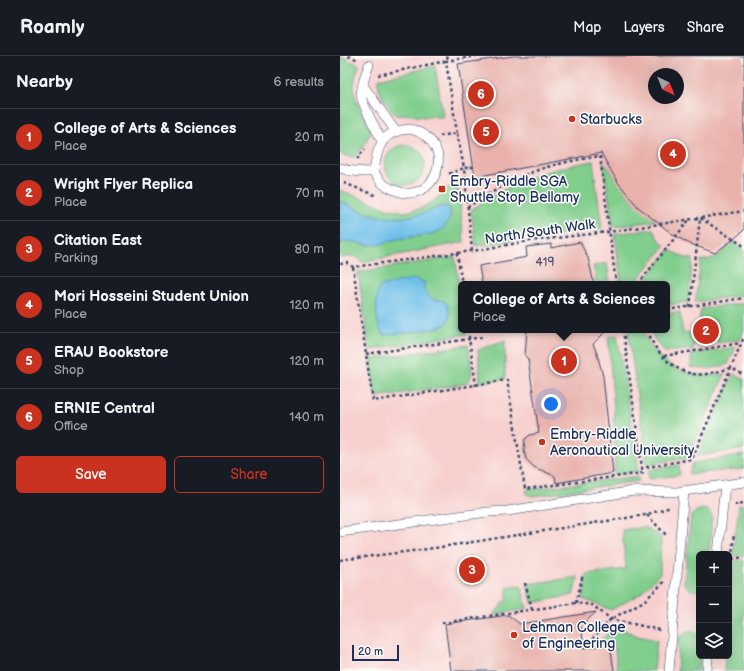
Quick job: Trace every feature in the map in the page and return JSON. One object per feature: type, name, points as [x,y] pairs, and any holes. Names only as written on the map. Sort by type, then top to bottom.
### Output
[{"type":"lane","points":[[369,65],[361,94],[382,142]]},
{"type":"lane","points":[[364,85],[396,132]]},
{"type":"lane","points":[[411,129],[422,132],[436,147],[439,158],[438,168],[434,178],[419,191],[408,194],[398,191],[382,183],[374,172],[377,150],[382,142],[391,134],[396,132],[411,129]]},
{"type":"lane","points":[[340,168],[347,171],[374,172]]},
{"type":"lane","points":[[340,532],[488,512],[508,511],[634,491],[684,491],[744,482]]},
{"type":"lane","points":[[718,551],[725,485]]},
{"type":"lane","points":[[669,671],[684,491]]},
{"type":"lane","points":[[707,671],[708,659]]},
{"type":"path","points":[[448,56],[446,61],[464,168],[472,251]]},
{"type":"path","points":[[377,76],[379,74],[476,56]]},
{"type":"path","points":[[438,136],[457,132]]},
{"type":"path","points":[[435,134],[440,140]]},
{"type":"path","points":[[354,161],[360,157],[366,147]]},
{"type":"path","points":[[467,207],[532,172],[575,160],[600,156],[608,232],[616,281]]},
{"type":"path","points":[[448,174],[464,168],[473,167]]},
{"type":"path","points":[[444,180],[448,174],[448,168]]},
{"type":"path","points":[[340,182],[382,198]]},
{"type":"path","name":"North/South Walk","points":[[340,264],[348,263],[353,267],[472,251],[530,241],[608,232],[744,211]]},
{"type":"path","points":[[690,307],[700,218],[744,246]]},
{"type":"path","points":[[640,281],[689,220]]},
{"type":"path","points":[[530,241],[531,247]]},
{"type":"path","points":[[457,253],[462,281]]},
{"type":"path","points":[[353,267],[373,401],[507,380],[525,489],[643,473],[623,333]]},
{"type":"path","points":[[670,310],[744,298]]},
{"type":"path","points":[[469,333],[476,386]]},
{"type":"path","points":[[649,333],[656,350],[674,366],[694,374],[711,373],[731,368],[744,375]]},
{"type":"path","points":[[366,354],[483,337]]},
{"type":"path","points":[[642,468],[692,459],[744,337]]},
{"type":"path","points":[[663,357],[742,343]]},
{"type":"path","points":[[736,512],[736,504],[744,503]]},
{"type":"path","points":[[340,560],[435,548],[647,515],[674,506]]},
{"type":"path","points":[[647,515],[667,536]]},
{"type":"path","points":[[734,528],[732,559],[744,557]]},
{"type":"path","points":[[576,603],[583,574]]},
{"type":"path","points":[[584,648],[611,619],[644,602],[666,580]]},
{"type":"path","points":[[525,583],[532,609]]},
{"type":"path","points":[[442,623],[576,603],[592,605],[611,619],[660,630]]},
{"type":"shaded area","name":"Embry-Riddle Aeronautical University","points":[[340,56],[744,56],[744,671],[340,671]]},
{"type":"green space","points":[[340,56],[359,65],[354,84],[355,95],[371,133],[361,150],[352,158],[340,154]]},
{"type":"green space","points":[[435,66],[443,116],[441,118],[433,116],[423,117],[407,114],[397,116],[390,109],[381,94],[378,79]]},
{"type":"green space","points":[[405,145],[413,147],[419,151],[423,157],[425,165],[423,173],[419,179],[413,183],[405,185],[397,183],[391,179],[387,173],[385,165],[387,157],[391,151],[397,147]]},
{"type":"green space","points":[[593,161],[602,228],[476,246],[471,210],[500,192],[529,178],[560,168]]},
{"type":"green space","points":[[603,161],[634,202],[655,221],[613,227]]},
{"type":"green space","points":[[458,186],[464,242],[362,262],[355,256],[340,258],[340,190],[386,208],[404,212],[420,209],[435,200],[446,188]]},
{"type":"green space","points":[[653,229],[657,237],[665,246],[636,281],[621,281],[615,234]]},
{"type":"green space","points":[[732,242],[744,250],[744,295],[695,302],[701,260],[715,257]]},
{"type":"green space","points":[[669,250],[686,258],[693,259],[688,302],[670,305],[670,281],[644,281]]},
{"type":"green space","points":[[455,257],[459,281],[458,333],[467,334],[369,350],[358,272]]},
{"type":"green space","points":[[607,263],[610,281],[596,281],[593,266]]},
{"type":"green space","points":[[744,303],[744,330],[740,340],[718,343],[715,320],[699,322],[701,309]]},
{"type":"green space","points":[[680,312],[683,333],[696,332],[693,349],[665,352],[655,340],[652,333],[670,333],[670,314]]},
{"type":"green space","points":[[628,333],[644,333],[656,353],[665,362],[675,368],[698,375],[725,374],[688,458],[647,464]]},
{"type":"green space","points":[[617,335],[639,471],[615,475],[614,410],[608,337]]},
{"type":"green space","points":[[505,340],[505,379],[480,382],[478,350]]},
{"type":"green space","points":[[468,345],[472,373],[469,381],[464,384],[376,397],[371,362],[373,361],[372,359]]},
{"type":"green space","points":[[736,347],[728,364],[709,368],[690,367],[692,354]]},
{"type":"green space","points":[[733,374],[744,379],[744,449],[697,456]]},
{"type":"green space","points":[[744,455],[744,469],[689,474],[693,463]]},
{"type":"green space","points":[[679,465],[680,475],[649,479],[648,470]]},
{"type":"green space","points":[[638,476],[639,481],[534,496],[527,495],[526,490]]},
{"type":"green space","points":[[739,505],[744,505],[744,555],[733,556]]},
{"type":"green space","points":[[702,509],[706,510],[712,517],[709,551],[696,551],[695,591],[688,588],[684,583],[691,516],[695,512]]},
{"type":"green space","points":[[645,527],[661,537],[660,574],[640,594],[611,610],[583,599],[586,574],[626,569],[622,530]]},
{"type":"green space","points":[[744,560],[744,671],[724,671],[725,659],[732,659],[732,583],[734,561]]},
{"type":"green space","points":[[578,577],[573,595],[532,603],[527,584]]},
{"type":"green space","points":[[521,586],[527,609],[493,615],[507,599],[507,588]]},
{"type":"green space","points":[[619,629],[638,636],[657,640],[654,671],[617,671],[614,642],[593,646],[610,632]]},
{"type":"green space","points":[[692,630],[696,633],[696,659],[700,659],[699,671],[677,671],[679,638],[687,631]]},
{"type":"water","points":[[340,201],[369,214],[388,217],[409,216],[445,206],[449,207],[450,218],[441,230],[433,233],[397,239],[376,245],[349,241],[340,243]]},
{"type":"water","points":[[414,279],[424,282],[424,289],[431,299],[444,301],[448,306],[448,322],[434,329],[383,335],[376,312],[377,293],[379,288],[384,285]]},
{"type":"building","points":[[513,56],[744,56],[744,230],[715,253],[688,243],[671,233],[638,207],[617,181],[601,153],[475,177],[458,64]]},
{"type":"building","points":[[580,242],[588,258],[593,281],[482,281],[479,266],[527,257],[526,247],[551,244],[551,248]]},
{"type":"building","points":[[527,333],[604,333],[593,344],[603,376],[613,473],[556,483],[555,476],[534,467],[526,459],[524,450],[525,439],[530,435],[539,433],[528,359],[525,356]]},
{"type":"building","name":"Lehman College of Engineering","points":[[596,612],[581,626],[584,648],[610,645],[614,671],[451,671],[445,624],[508,615],[520,624]]},
{"type":"place","name":"ERNIE Central","points":[[481,94]]},
{"type":"place","name":"Starbucks","points":[[572,119]]},
{"type":"place","name":"ERAU Bookstore","points":[[486,132]]},
{"type":"place","name":"Mori Hosseini Student Union","points":[[673,154]]},
{"type":"place","name":"Embry-Riddle SGA Shuttle Stop Bellamy","points":[[442,189]]},
{"type":"place","name":"Wright Flyer Replica","points":[[706,331]]},
{"type":"place","name":"College of Arts & Sciences","points":[[564,361]]},
{"type":"place","name":"Embry-Riddle Aeronautical University","points":[[542,442]]},
{"type":"place","name":"Citation East","points":[[472,570]]},
{"type":"place","name":"Lehman College of Engineering","points":[[514,635]]}]
